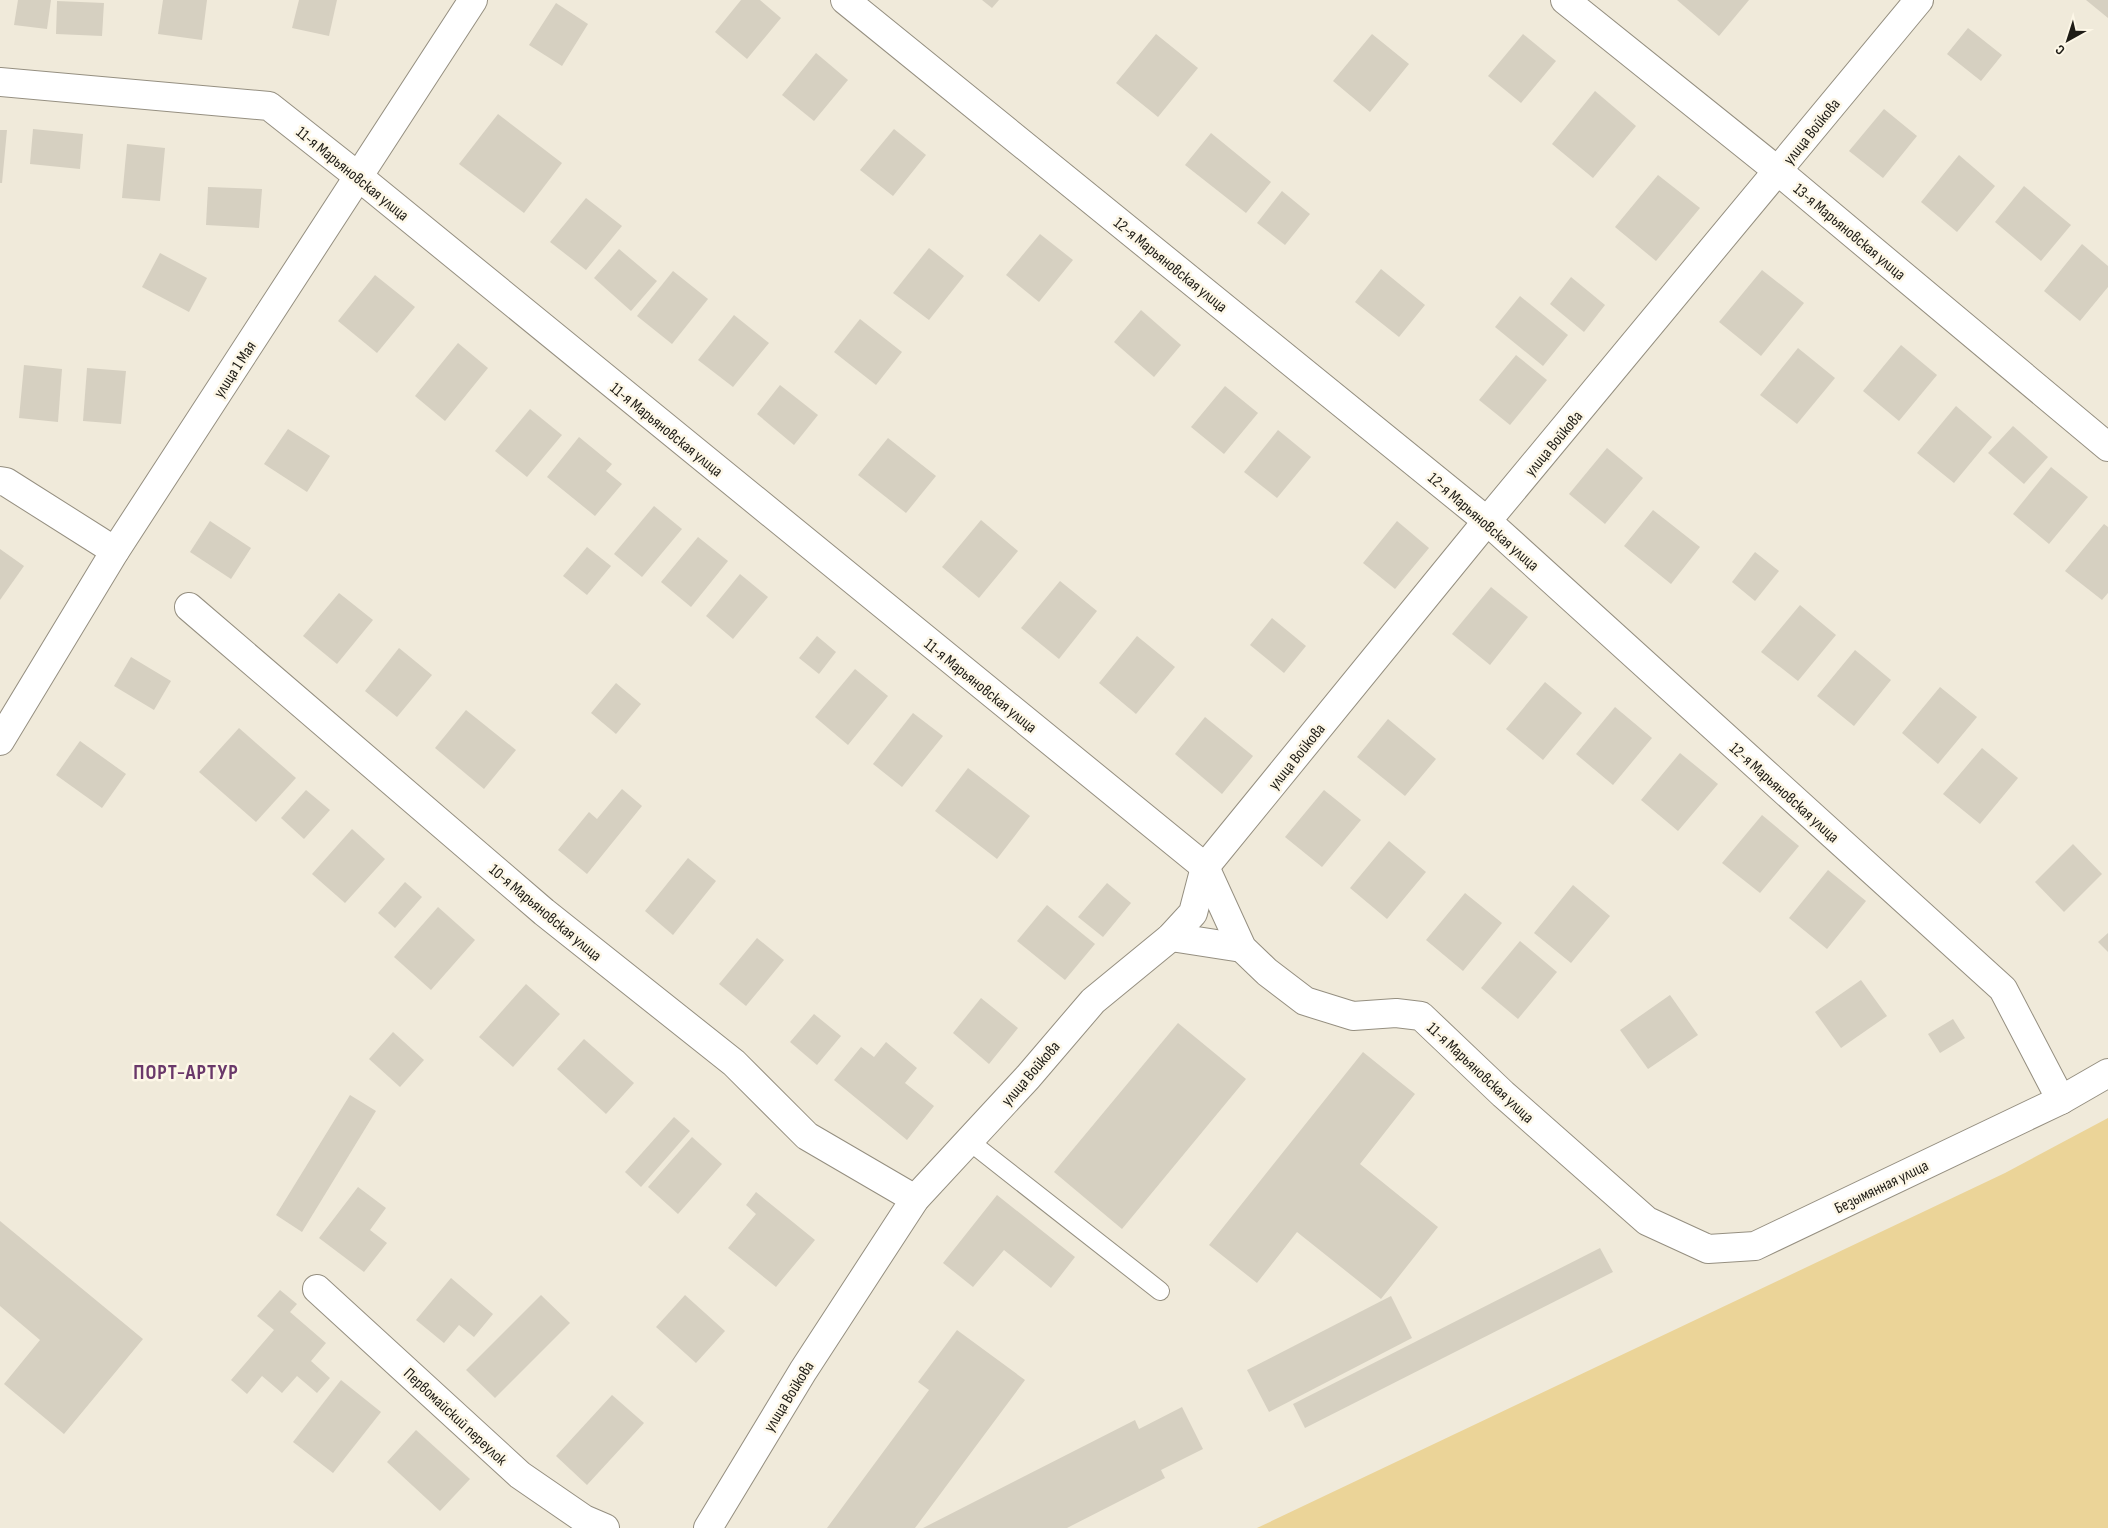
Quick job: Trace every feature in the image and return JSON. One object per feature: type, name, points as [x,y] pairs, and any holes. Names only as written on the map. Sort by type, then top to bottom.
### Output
[{"type":"street","name":"улица 1 Мая","points":[[0,741],[115,551],[473,0]]},
{"type":"street","name":"12-я Марьяновская улица","points":[[845,0],[1487,522],[2003,989],[2061,1100]]},
{"type":"street","name":"13-я Марьяновская улица","points":[[1565,0],[1778,171],[2108,447]]},
{"type":"street","name":"улица Войкова","points":[[708,1528],[803,1371],[915,1199],[1093,1001],[1171,937],[1193,913],[1205,868],[1487,522],[1919,0]]},
{"type":"street","name":"11-я Марьяновская улица","points":[[0,82],[269,106],[359,177],[1205,868],[1242,948],[1266,972],[1305,1002],[1353,1016],[1396,1013],[1421,1016],[1503,1094],[1647,1221]]},
{"type":"street","points":[[0,481],[6,482],[115,551]]},
{"type":"street","name":"10-я Марьяновская улица","points":[[189,607],[544,912],[734,1063],[807,1136],[915,1199]]},
{"type":"street","points":[[1171,937],[1242,948]]},
{"type":"street","name":"Безымянная улица","points":[[1647,1221],[1708,1249],[1755,1246],[2061,1100],[2108,1073]]},
{"type":"street","name":"Первомайский переулок","points":[[317,1289],[520,1475],[584,1519],[605,1528]]},
{"type":"lane","points":[[970,1140],[1160,1291]]},
{"type":"shaded area","points":[[2108,1118],[2108,1528],[1257,1528],[2005,1173]]},
{"type":"building","points":[[18,0],[51,0],[47,29],[14,25]]},
{"type":"building","points":[[163,0],[207,0],[202,40],[158,34]]},
{"type":"building","points":[[299,0],[337,0],[329,36],[292,28]]},
{"type":"building","points":[[741,0],[760,0],[781,18],[747,59],[715,32]]},
{"type":"building","points":[[982,0],[999,0],[992,8]]},
{"type":"building","points":[[1677,0],[1749,0],[1719,36]]},
{"type":"building","points":[[2086,0],[2108,0],[2108,18]]},
{"type":"building","points":[[57,1],[104,3],[102,36],[56,34]]},
{"type":"building","points":[[556,3],[588,24],[562,66],[529,45]]},
{"type":"building","points":[[1968,28],[2002,55],[1981,81],[1947,54]]},
{"type":"building","points":[[1156,34],[1198,68],[1158,117],[1116,83]]},
{"type":"building","points":[[1372,34],[1409,64],[1370,112],[1333,81]]},
{"type":"building","points":[[1523,34],[1556,61],[1521,103],[1488,76]]},
{"type":"building","points":[[816,53],[848,80],[814,121],[782,95]]},
{"type":"building","points":[[1595,91],[1636,126],[1593,178],[1552,144]]},
{"type":"building","points":[[1884,109],[1917,136],[1883,178],[1849,151]]},
{"type":"building","points":[[498,114],[562,163],[524,213],[459,164]]},
{"type":"building","points":[[33,129],[83,134],[80,169],[30,164]]},
{"type":"building","points":[[894,129],[926,155],[893,196],[860,170]]},
{"type":"building","points":[[0,130],[7,130],[2,183],[0,183]]},
{"type":"building","points":[[1211,133],[1271,182],[1246,213],[1185,165]]},
{"type":"building","points":[[127,144],[165,148],[160,201],[122,198]]},
{"type":"building","points":[[1959,155],[1995,186],[1957,232],[1921,202]]},
{"type":"building","points":[[1658,175],[1700,208],[1656,261],[1615,227]]},
{"type":"building","points":[[2024,186],[2071,225],[2041,261],[1995,222]]},
{"type":"building","points":[[208,187],[262,189],[259,228],[206,225]]},
{"type":"building","points":[[1282,191],[1310,214],[1285,245],[1257,223]]},
{"type":"building","points":[[586,198],[622,226],[586,270],[550,242]]},
{"type":"building","points":[[1040,234],[1073,260],[1039,302],[1006,275]]},
{"type":"building","points":[[2082,244],[2108,266],[2108,287],[2080,321],[2044,291]]},
{"type":"building","points":[[929,248],[964,276],[929,320],[893,293]]},
{"type":"building","points":[[619,249],[657,281],[631,311],[594,278]]},
{"type":"building","points":[[160,253],[207,278],[189,312],[142,287]]},
{"type":"building","points":[[1381,269],[1425,305],[1399,337],[1355,302]]},
{"type":"building","points":[[1762,270],[1804,303],[1761,356],[1719,322]]},
{"type":"building","points":[[673,271],[708,299],[672,344],[637,316]]},
{"type":"building","points":[[375,275],[415,307],[377,353],[338,321]]},
{"type":"building","points":[[1571,277],[1605,305],[1584,332],[1550,304]]},
{"type":"building","points":[[1520,296],[1568,335],[1543,366],[1495,327]]},
{"type":"building","points":[[1141,310],[1181,345],[1154,377],[1114,342]]},
{"type":"building","points":[[734,315],[769,343],[733,387],[698,360]]},
{"type":"building","points":[[860,319],[902,352],[876,385],[834,352]]},
{"type":"building","points":[[458,343],[488,368],[445,421],[415,396]]},
{"type":"building","points":[[1901,345],[1937,375],[1899,421],[1863,391]]},
{"type":"building","points":[[1798,348],[1835,378],[1797,424],[1760,395]]},
{"type":"building","points":[[1516,355],[1547,380],[1510,425],[1479,400]]},
{"type":"building","points":[[24,365],[62,369],[58,422],[19,418]]},
{"type":"building","points":[[87,368],[126,371],[121,424],[83,421]]},
{"type":"building","points":[[780,385],[818,415],[794,445],[757,414]]},
{"type":"building","points":[[1225,386],[1258,413],[1224,454],[1191,427]]},
{"type":"building","points":[[1956,406],[1992,437],[1954,483],[1917,453]]},
{"type":"building","points":[[530,409],[562,435],[527,477],[495,451]]},
{"type":"building","points":[[2013,426],[2048,457],[2024,484],[1988,453]]},
{"type":"building","points":[[288,429],[330,456],[307,492],[264,464]]},
{"type":"building","points":[[1278,430],[1311,457],[1277,498],[1244,472]]},
{"type":"building","points":[[579,437],[612,464],[606,471],[622,484],[595,516],[547,477]]},
{"type":"building","points":[[888,438],[936,476],[906,513],[858,475]]},
{"type":"building","points":[[1607,448],[1643,478],[1605,524],[1569,494]]},
{"type":"building","points":[[2051,467],[2088,497],[2049,544],[2013,514]]},
{"type":"building","points":[[654,506],[682,529],[642,577],[614,554]]},
{"type":"building","points":[[1653,510],[1700,547],[1671,584],[1624,546]]},
{"type":"building","points":[[981,520],[1018,551],[979,598],[942,567]]},
{"type":"building","points":[[210,521],[251,548],[231,579],[190,552]]},
{"type":"building","points":[[1397,521],[1429,548],[1395,589],[1363,563]]},
{"type":"building","points":[[2104,524],[2108,527],[2108,593],[2102,600],[2065,571]]},
{"type":"building","points":[[698,537],[728,561],[691,607],[661,582]]},
{"type":"building","points":[[587,547],[611,566],[587,595],[563,576]]},
{"type":"building","points":[[0,549],[24,566],[0,600]]},
{"type":"building","points":[[1755,552],[1779,571],[1755,601],[1732,582]]},
{"type":"building","points":[[740,574],[768,597],[733,639],[706,616]]},
{"type":"building","points":[[1060,581],[1097,611],[1059,659],[1021,628]]},
{"type":"building","points":[[1491,587],[1528,617],[1490,665],[1452,634]]},
{"type":"building","points":[[339,593],[373,620],[337,664],[303,636]]},
{"type":"building","points":[[1800,605],[1836,635],[1798,681],[1761,652]]},
{"type":"building","points":[[1272,618],[1306,646],[1284,673],[1250,645]]},
{"type":"building","points":[[817,636],[836,652],[819,674],[799,658]]},
{"type":"building","points":[[1137,636],[1175,667],[1136,714],[1099,683]]},
{"type":"building","points":[[399,648],[432,675],[397,717],[365,691]]},
{"type":"building","points":[[1855,650],[1891,680],[1854,726],[1817,696]]},
{"type":"building","points":[[131,657],[171,681],[154,710],[114,686]]},
{"type":"building","points":[[855,669],[888,696],[848,745],[815,717]]},
{"type":"building","points":[[1545,682],[1582,713],[1543,760],[1506,729]]},
{"type":"building","points":[[616,683],[641,704],[616,734],[591,713]]},
{"type":"building","points":[[1940,687],[1977,717],[1938,764],[1902,733]]},
{"type":"building","points":[[1615,707],[1652,738],[1613,785],[1576,754]]},
{"type":"building","points":[[466,710],[516,750],[484,789],[435,748]]},
{"type":"building","points":[[913,713],[943,736],[902,787],[873,764]]},
{"type":"building","points":[[1205,717],[1253,756],[1222,794],[1175,754]]},
{"type":"building","points":[[1388,719],[1436,759],[1405,796],[1357,757]]},
{"type":"building","points":[[239,728],[296,778],[256,822],[199,772]]},
{"type":"building","points":[[80,741],[126,774],[102,808],[56,775]]},
{"type":"building","points":[[1982,748],[2018,778],[1980,824],[1943,794]]},
{"type":"building","points":[[1680,753],[1718,784],[1678,831],[1641,800]]},
{"type":"building","points":[[968,768],[1030,816],[997,859],[935,811]]},
{"type":"building","points":[[622,789],[642,806],[587,874],[558,850],[589,812],[597,819]]},
{"type":"building","points":[[306,790],[330,810],[304,839],[281,818]]},
{"type":"building","points":[[1324,790],[1361,820],[1322,867],[1285,837]]},
{"type":"building","points":[[1762,815],[1799,846],[1760,893],[1722,863]]},
{"type":"building","points":[[352,829],[385,859],[345,903],[312,874]]},
{"type":"building","points":[[1389,841],[1426,872],[1387,919],[1350,888]]},
{"type":"building","points":[[2073,844],[2102,874],[2064,912],[2035,882]]},
{"type":"building","points":[[688,858],[716,881],[673,935],[645,911]]},
{"type":"building","points":[[1828,870],[1866,901],[1827,949],[1789,918]]},
{"type":"building","points":[[405,882],[422,897],[395,928],[378,913]]},
{"type":"building","points":[[1107,883],[1131,903],[1103,937],[1078,917]]},
{"type":"building","points":[[1573,885],[1610,916],[1571,963],[1534,933]]},
{"type":"building","points":[[1465,893],[1502,923],[1463,971],[1426,940]]},
{"type":"building","points":[[1047,905],[1095,944],[1065,980],[1017,941]]},
{"type":"building","points":[[438,907],[475,940],[431,990],[394,957]]},
{"type":"building","points":[[2108,933],[2108,952],[2098,942]]},
{"type":"building","points":[[757,938],[784,960],[746,1006],[719,984]]},
{"type":"building","points":[[1520,941],[1557,972],[1518,1019],[1481,988]]},
{"type":"building","points":[[1861,980],[1887,1016],[1841,1048],[1815,1012]]},
{"type":"building","points":[[526,984],[560,1014],[513,1067],[479,1037]]},
{"type":"building","points":[[1670,995],[1698,1035],[1648,1069],[1620,1030]]},
{"type":"building","points":[[981,998],[1018,1028],[989,1064],[953,1033]]},
{"type":"building","points":[[814,1014],[841,1036],[817,1065],[790,1042]]},
{"type":"building","points":[[1953,1019],[1965,1038],[1940,1053],[1928,1034]]},
{"type":"building","points":[[1178,1023],[1246,1079],[1122,1229],[1054,1172]]},
{"type":"building","points":[[393,1032],[424,1060],[400,1087],[369,1059]]},
{"type":"building","points":[[584,1039],[634,1083],[606,1114],[557,1069]]},
{"type":"building","points":[[886,1042],[917,1068],[905,1083],[934,1106],[907,1140],[834,1080],[861,1047],[874,1057]]},
{"type":"building","points":[[1363,1052],[1415,1094],[1360,1164],[1438,1227],[1381,1299],[1297,1232],[1257,1283],[1209,1245]]},
{"type":"building","points":[[350,1095],[376,1111],[302,1232],[276,1215]]},
{"type":"building","points":[[674,1117],[690,1131],[641,1187],[625,1172]]},
{"type":"building","points":[[692,1137],[722,1164],[678,1214],[648,1187]]},
{"type":"building","points":[[358,1187],[386,1208],[370,1230],[387,1243],[364,1272],[319,1238]]},
{"type":"building","points":[[756,1192],[815,1240],[776,1287],[728,1248],[756,1214],[746,1205]]},
{"type":"building","points":[[997,1195],[1075,1257],[1051,1288],[1004,1250],[973,1287],[943,1263]]},
{"type":"building","points":[[0,1221],[143,1339],[64,1434],[4,1384],[40,1340],[0,1306]]},
{"type":"building","points":[[1600,1248],[1613,1272],[1305,1428],[1293,1404]]},
{"type":"building","points":[[451,1278],[493,1314],[474,1337],[459,1325],[444,1343],[416,1320]]},
{"type":"building","points":[[280,1290],[297,1304],[290,1312],[326,1343],[311,1361],[330,1378],[317,1393],[297,1376],[282,1393],[262,1376],[247,1394],[231,1380],[274,1330],[257,1316]]},
{"type":"building","points":[[541,1295],[570,1323],[495,1398],[466,1370]]},
{"type":"building","points":[[685,1295],[725,1331],[696,1363],[656,1327]]},
{"type":"building","points":[[1391,1296],[1412,1338],[1269,1412],[1247,1370]]},
{"type":"building","points":[[957,1330],[1025,1380],[915,1528],[827,1528],[929,1390],[918,1382]]},
{"type":"building","points":[[341,1380],[381,1412],[333,1473],[293,1442]]},
{"type":"building","points":[[612,1395],[644,1423],[587,1485],[556,1456]]},
{"type":"building","points":[[1182,1407],[1203,1449],[1161,1470],[1165,1478],[1067,1528],[923,1528],[1135,1420],[1139,1429]]},
{"type":"building","points":[[416,1430],[470,1479],[440,1511],[387,1462]]},
{"type":"district","name":"ПОРТ-АРТУР","points":[[186,1072]]}]
